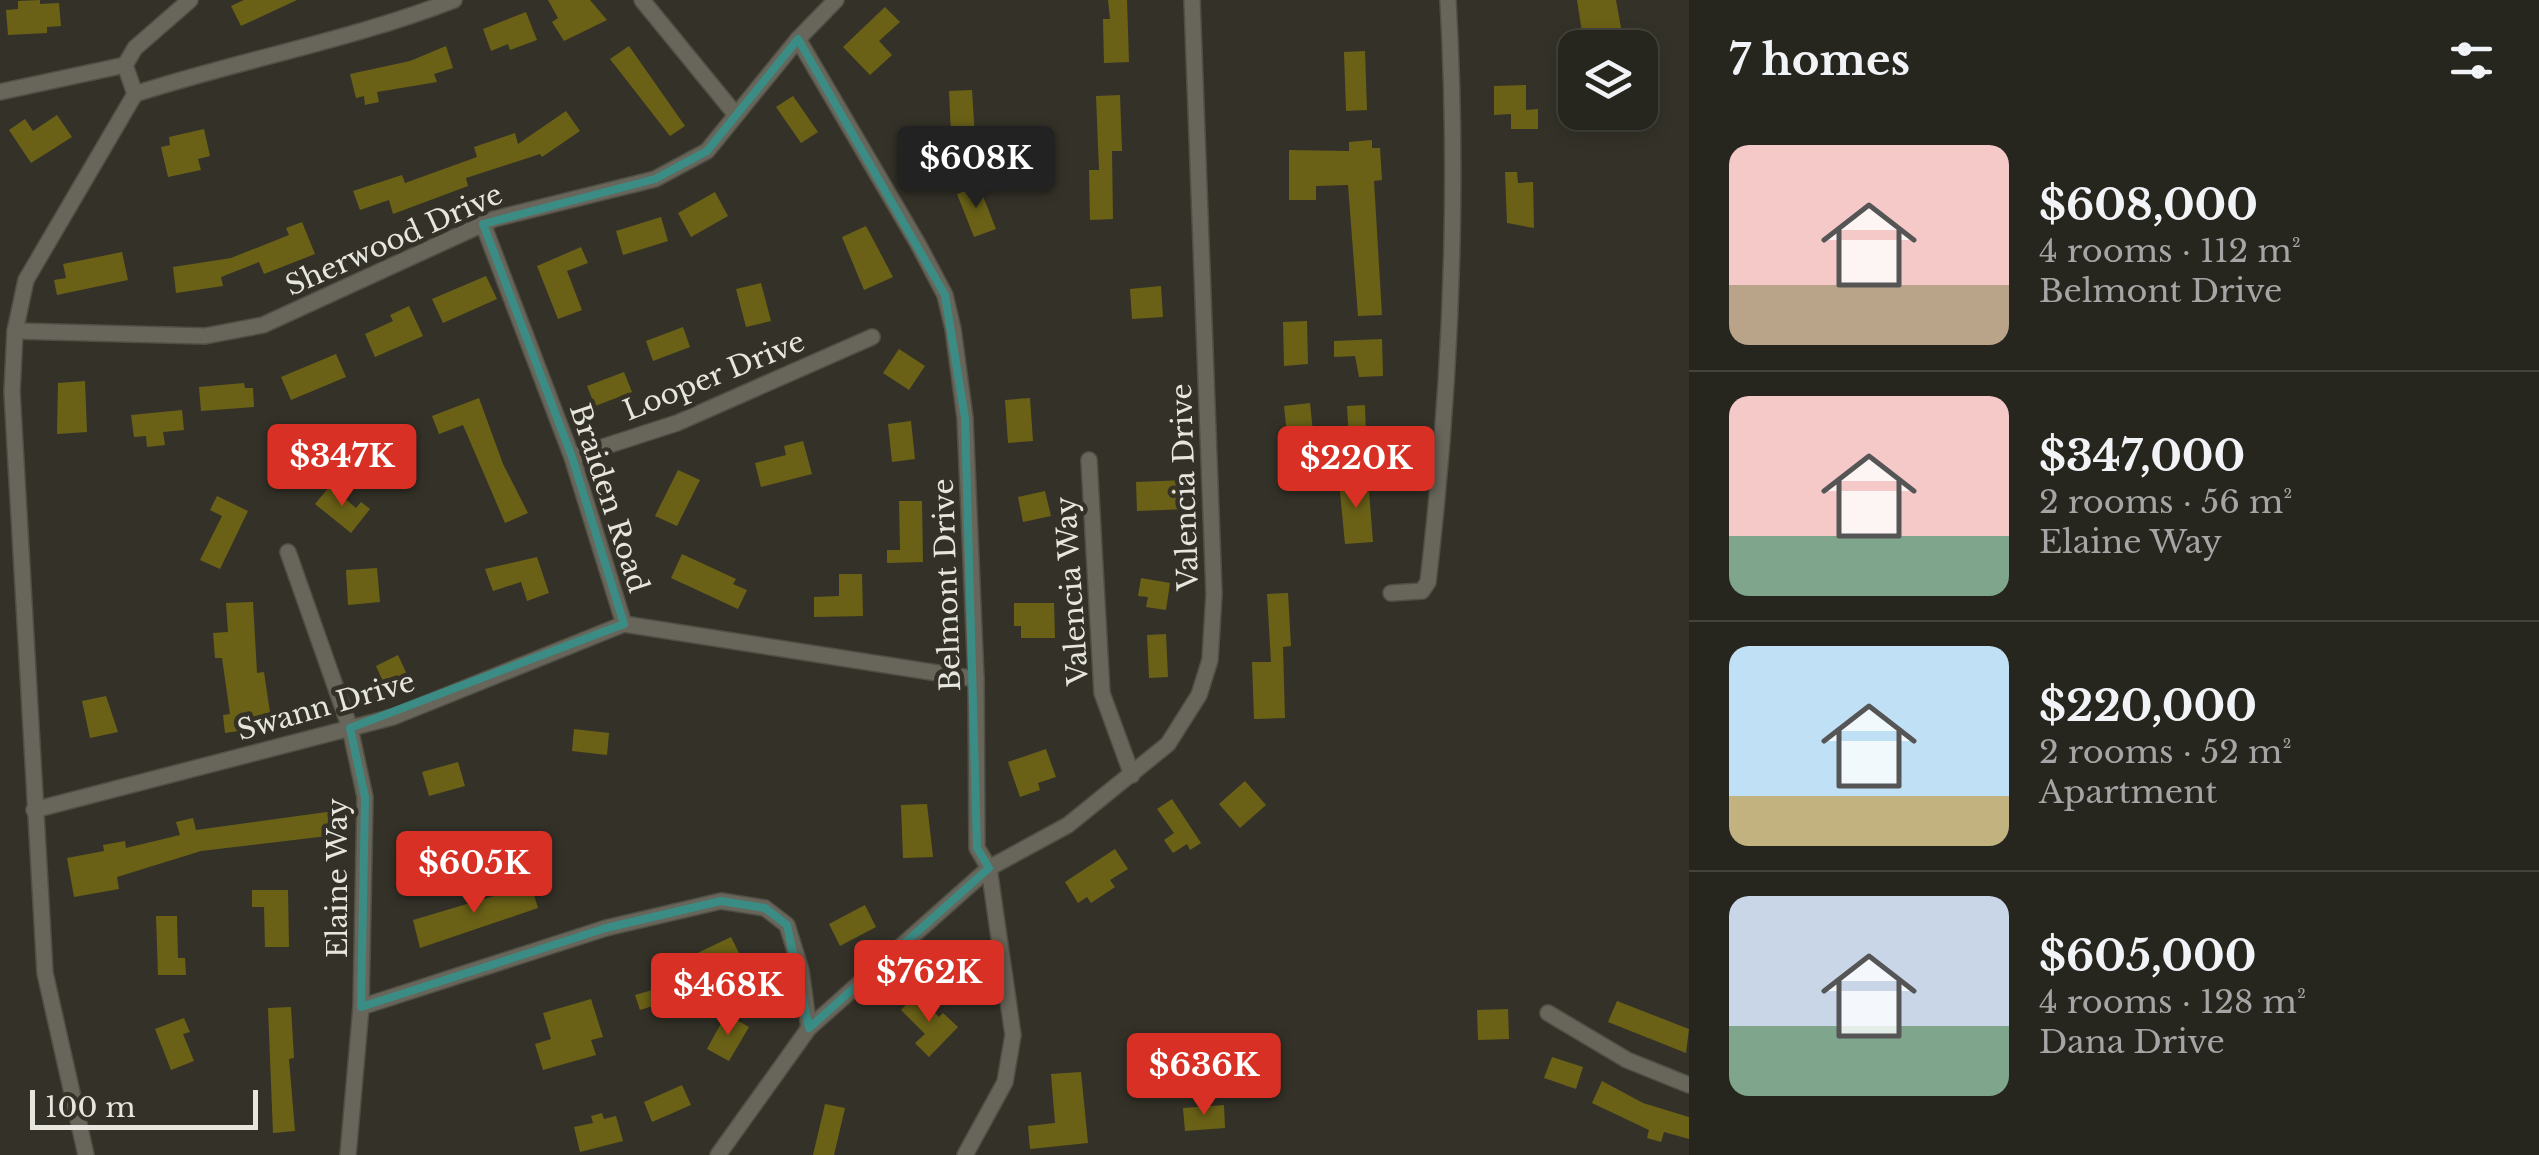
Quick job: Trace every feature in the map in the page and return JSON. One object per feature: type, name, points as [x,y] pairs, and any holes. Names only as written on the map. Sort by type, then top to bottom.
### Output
[{"type":"street","points":[[0,92],[124,65],[135,48],[190,0]]},
{"type":"street","points":[[86,1155],[46,973],[34,810],[12,392],[15,331],[26,280],[135,94],[227,65],[368,29],[454,0]]},
{"type":"street","points":[[642,0],[736,115]]},
{"type":"street","name":"Sherwood Drive","points":[[15,331],[205,336],[263,326],[483,224],[654,180],[707,151],[798,39],[836,0]]},
{"type":"street","name":"Valencia Drive","points":[[990,868],[1068,825],[1168,744],[1199,695],[1210,660],[1214,594],[1192,0]]},
{"type":"street","points":[[1391,593],[1422,591],[1428,582],[1439,490],[1452,327],[1456,200],[1448,0]]},
{"type":"street","name":"Belmont Drive","points":[[798,39],[945,295],[965,418],[976,680],[977,848],[990,868],[1013,1035],[1005,1082],[966,1155]]},
{"type":"street","points":[[124,65],[135,94]]},
{"type":"street","name":"Braiden Road","points":[[483,224],[572,457],[624,624],[976,680]]},
{"type":"street","name":"Looper Drive","points":[[572,457],[677,423],[872,337]]},
{"type":"street","name":"Valencia Way","points":[[1089,460],[1102,692],[1132,775]]},
{"type":"street","name":"Elaine Way","points":[[288,552],[350,728],[365,797],[361,1007],[348,1155]]},
{"type":"street","name":"Swann Drive","points":[[34,810],[393,717],[624,624]]},
{"type":"street","points":[[718,1155],[809,1028],[990,868]]},
{"type":"street","points":[[361,1007],[606,928],[721,902],[765,908],[787,925],[801,970],[809,1028]]},
{"type":"street","points":[[1548,1013],[1627,1060],[1689,1085]]},
{"type":"highlighted area","points":[[798,39],[945,295],[965,418],[977,848],[989,868],[809,1028],[787,925],[765,908],[721,901],[606,928],[361,1007],[365,797],[350,728],[624,624],[572,457],[483,224],[655,179],[707,151]]},
{"type":"building","points":[[40,0],[40,4],[59,3],[61,26],[47,27],[47,33],[8,35],[6,10],[18,9],[18,1]]},
{"type":"building","points":[[244,0],[297,0],[241,26],[231,6]]},
{"type":"building","points":[[548,0],[590,0],[607,20],[564,41],[552,22],[558,18]]},
{"type":"building","points":[[1108,0],[1127,0],[1129,62],[1104,63],[1103,19],[1110,19]]},
{"type":"building","points":[[1577,0],[1616,0],[1621,30],[1582,30]]},
{"type":"building","points":[[885,7],[900,22],[879,41],[892,55],[870,75],[843,47]]},
{"type":"building","points":[[526,12],[537,40],[510,50],[508,44],[491,51],[483,29]]},
{"type":"building","points":[[446,46],[453,68],[434,74],[437,82],[377,92],[379,102],[365,105],[364,96],[356,98],[350,74],[410,61]]},
{"type":"building","points":[[629,46],[685,126],[670,136],[610,59]]},
{"type":"building","points":[[1365,51],[1367,110],[1346,111],[1344,52]]},
{"type":"building","points":[[1526,85],[1526,110],[1538,109],[1538,129],[1511,129],[1511,114],[1494,115],[1494,86]]},
{"type":"building","points":[[972,90],[976,154],[952,155],[949,91]]},
{"type":"building","points":[[1120,95],[1122,151],[1112,151],[1113,219],[1090,220],[1089,170],[1099,170],[1096,96]]},
{"type":"building","points":[[793,96],[818,132],[801,143],[776,107]]},
{"type":"building","points":[[566,111],[580,131],[542,157],[540,154],[466,178],[468,186],[393,214],[389,200],[360,210],[353,191],[402,175],[405,183],[477,157],[474,147],[515,133],[518,144]]},
{"type":"building","points":[[57,115],[72,137],[31,163],[9,130],[25,119],[33,131]]},
{"type":"building","points":[[204,129],[210,156],[198,159],[201,170],[168,177],[161,147],[170,145],[169,137]]},
{"type":"building","points":[[1372,140],[1372,148],[1380,148],[1382,180],[1374,181],[1382,315],[1358,316],[1348,185],[1316,186],[1316,200],[1289,200],[1289,150],[1349,151],[1349,142]]},
{"type":"building","points":[[1505,172],[1517,172],[1518,183],[1533,182],[1534,228],[1507,223]]},
{"type":"building","points":[[979,186],[996,229],[974,237],[957,194]]},
{"type":"building","points":[[715,192],[728,216],[691,237],[678,213]]},
{"type":"building","points":[[661,217],[668,241],[623,255],[616,231]]},
{"type":"building","points":[[302,222],[315,254],[264,274],[259,262],[221,277],[223,286],[176,293],[173,267],[231,258],[289,235],[286,228]]},
{"type":"building","points":[[866,226],[893,277],[864,290],[842,237]]},
{"type":"building","points":[[581,247],[588,263],[567,271],[582,310],[558,319],[537,266]]},
{"type":"building","points":[[122,252],[128,280],[57,295],[54,280],[66,278],[63,264]]},
{"type":"building","points":[[486,276],[497,299],[443,323],[432,299]]},
{"type":"building","points":[[761,283],[771,321],[746,327],[736,289]]},
{"type":"building","points":[[1161,286],[1163,317],[1132,319],[1130,289]]},
{"type":"building","points":[[409,306],[423,336],[375,357],[365,334],[393,321],[390,315]]},
{"type":"building","points":[[1307,321],[1308,364],[1284,366],[1283,322]]},
{"type":"building","points":[[683,327],[690,347],[653,361],[646,341]]},
{"type":"building","points":[[1382,339],[1383,376],[1359,377],[1355,356],[1334,357],[1334,341]]},
{"type":"building","points":[[899,349],[925,366],[909,390],[883,373]]},
{"type":"building","points":[[336,354],[346,377],[291,400],[281,377]]},
{"type":"building","points":[[624,372],[632,392],[595,406],[587,386]]},
{"type":"building","points":[[85,381],[87,432],[57,434],[58,383]]},
{"type":"building","points":[[244,383],[245,388],[253,388],[254,407],[201,411],[199,387]]},
{"type":"building","points":[[479,398],[503,464],[528,513],[505,523],[463,425],[439,434],[432,416]]},
{"type":"building","points":[[1030,398],[1033,441],[1008,443],[1005,400]]},
{"type":"building","points":[[1310,403],[1316,462],[1290,464],[1284,406]]},
{"type":"building","points":[[1365,405],[1366,435],[1380,434],[1381,454],[1350,456],[1347,406]]},
{"type":"building","points":[[182,410],[184,430],[163,432],[165,445],[147,447],[146,436],[134,437],[131,415]]},
{"type":"building","points":[[911,421],[915,459],[892,462],[888,424]]},
{"type":"building","points":[[803,441],[812,474],[761,487],[755,463],[786,455],[784,446]]},
{"type":"building","points":[[678,470],[700,480],[677,526],[655,516]]},
{"type":"building","points":[[1368,478],[1373,542],[1345,544],[1339,481]]},
{"type":"building","points":[[1187,480],[1188,509],[1137,511],[1136,482]]},
{"type":"building","points":[[330,486],[356,508],[361,502],[370,509],[351,533],[315,504]]},
{"type":"building","points":[[1045,491],[1051,516],[1023,522],[1018,497]]},
{"type":"building","points":[[217,496],[248,511],[220,569],[200,560],[222,516],[210,510]]},
{"type":"building","points":[[899,501],[922,501],[923,562],[887,563],[887,550],[900,550]]},
{"type":"building","points":[[682,554],[736,579],[733,584],[747,590],[738,609],[671,578]]},
{"type":"building","points":[[537,557],[549,593],[527,601],[521,582],[493,591],[485,569]]},
{"type":"building","points":[[377,568],[380,602],[348,605],[346,570]]},
{"type":"building","points":[[839,574],[862,574],[863,616],[814,617],[814,597],[839,596]]},
{"type":"building","points":[[1141,578],[1170,583],[1166,610],[1146,607],[1148,597],[1138,596]]},
{"type":"building","points":[[1288,593],[1291,646],[1283,647],[1285,718],[1254,719],[1252,662],[1271,662],[1267,594]]},
{"type":"building","points":[[253,602],[257,673],[264,672],[272,726],[225,733],[223,715],[230,714],[222,658],[215,658],[213,633],[228,632],[226,603]]},
{"type":"building","points":[[1014,603],[1054,603],[1055,638],[1021,638],[1021,626],[1014,626]]},
{"type":"building","points":[[1166,634],[1168,677],[1149,678],[1147,635]]},
{"type":"building","points":[[398,655],[409,679],[387,690],[376,666]]},
{"type":"building","points":[[106,696],[118,732],[90,738],[82,701]]},
{"type":"building","points":[[574,729],[609,733],[607,755],[572,751]]},
{"type":"building","points":[[1046,749],[1056,777],[1038,783],[1040,790],[1020,797],[1008,762]]},
{"type":"building","points":[[458,762],[465,786],[429,796],[422,772]]},
{"type":"building","points":[[1245,781],[1266,805],[1240,828],[1219,804]]},
{"type":"building","points":[[1172,799],[1201,843],[1190,850],[1187,844],[1173,853],[1164,840],[1174,833],[1157,809]]},
{"type":"building","points":[[927,804],[933,857],[903,858],[901,805]]},
{"type":"building","points":[[334,811],[336,835],[201,851],[117,877],[119,889],[74,897],[67,858],[104,851],[103,845],[125,841],[126,848],[180,835],[176,822],[193,818],[196,830]]},
{"type":"building","points":[[1115,849],[1128,869],[1110,880],[1115,887],[1091,903],[1087,897],[1078,903],[1065,882]]},
{"type":"building","points":[[531,885],[538,908],[420,948],[413,920]]},
{"type":"building","points":[[252,890],[288,890],[289,947],[265,947],[264,907],[252,907]]},
{"type":"building","points":[[865,905],[876,927],[840,946],[829,924]]},
{"type":"building","points":[[156,916],[177,916],[178,958],[185,958],[186,975],[158,975]]},
{"type":"building","points":[[731,937],[740,955],[696,976],[687,958]]},
{"type":"building","points":[[673,984],[678,998],[640,1010],[635,995]]},
{"type":"building","points":[[916,994],[939,1017],[943,1013],[958,1027],[929,1057],[915,1043],[925,1034],[901,1010]]},
{"type":"building","points":[[591,999],[603,1037],[591,1040],[596,1055],[543,1070],[535,1044],[551,1039],[543,1013]]},
{"type":"building","points":[[1617,1001],[1689,1029],[1686,1053],[1608,1022]]},
{"type":"building","points":[[291,1007],[294,1058],[289,1059],[295,1131],[273,1133],[268,1008]]},
{"type":"building","points":[[1508,1009],[1509,1039],[1478,1040],[1477,1010]]},
{"type":"building","points":[[726,1014],[749,1027],[729,1061],[707,1049]]},
{"type":"building","points":[[184,1018],[190,1032],[183,1034],[194,1061],[171,1070],[155,1029]]},
{"type":"building","points":[[1552,1057],[1583,1067],[1576,1089],[1544,1078]]},
{"type":"building","points":[[1081,1072],[1088,1143],[1030,1149],[1028,1126],[1055,1123],[1051,1074]]},
{"type":"building","points":[[1602,1081],[1643,1103],[1689,1117],[1689,1139],[1664,1132],[1661,1142],[1647,1138],[1649,1130],[1592,1103]]},
{"type":"building","points":[[682,1085],[691,1105],[652,1122],[644,1102]]},
{"type":"building","points":[[825,1104],[845,1108],[834,1155],[813,1155]]},
{"type":"building","points":[[1224,1105],[1225,1128],[1185,1131],[1183,1108]]},
{"type":"building","points":[[602,1113],[604,1119],[616,1116],[623,1141],[580,1152],[574,1127],[593,1123],[591,1116]]}]
